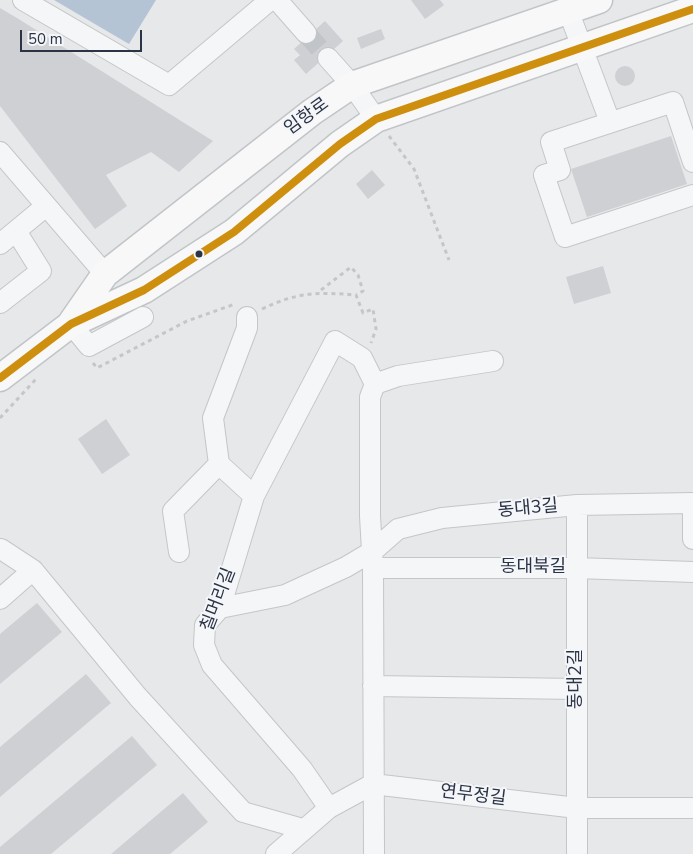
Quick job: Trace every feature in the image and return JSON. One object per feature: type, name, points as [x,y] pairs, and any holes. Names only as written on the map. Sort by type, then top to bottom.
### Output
[{"type":"main road","name":"임항로","points":[[71,324],[105,274],[312,112],[352,86],[599,0]]},
{"type":"main road","name":"임항로","points":[[0,378],[71,324],[144,290],[234,232],[340,144],[376,119],[693,9]]},
{"type":"street","points":[[23,0],[169,85],[270,0]]},
{"type":"street","points":[[277,0],[306,33]]},
{"type":"street","points":[[568,10],[610,122]]},
{"type":"street","points":[[328,58],[352,86],[376,119]]},
{"type":"street","points":[[693,162],[673,102],[551,142],[560,170],[544,175],[565,237],[693,195]]},
{"type":"street","points":[[0,152],[105,274]]},
{"type":"street","points":[[0,244],[46,206]]},
{"type":"street","points":[[0,303],[41,271],[16,231]]},
{"type":"street","points":[[247,316],[247,328],[213,418],[219,464],[254,496]]},
{"type":"street","points":[[71,324],[89,346],[143,317]]},
{"type":"street","name":"칠머리길","points":[[329,808],[302,769],[212,665],[204,645],[205,625],[220,608],[254,496],[335,341],[362,358],[375,384]]},
{"type":"street","points":[[374,854],[373,560],[370,516],[370,397],[375,384],[398,376],[493,361]]},
{"type":"street","points":[[179,552],[173,511],[219,464]]},
{"type":"street","points":[[693,503],[693,539]]},
{"type":"street","name":"동대3길","points":[[220,608],[285,595],[346,567],[373,560],[398,529],[442,518],[577,505],[693,503]]},
{"type":"street","name":"동대2길","points":[[577,505],[577,854]]},
{"type":"street","points":[[1,549],[33,570],[138,697],[243,812],[303,829]]},
{"type":"street","name":"동대북길","points":[[373,560],[693,572]]},
{"type":"street","points":[[0,599],[33,570]]},
{"type":"street","points":[[374,686],[577,689]]},
{"type":"street","points":[[276,854],[329,808],[374,784]]},
{"type":"street","name":"연무정길","points":[[374,784],[577,808],[693,808]]},
{"type":"path","points":[[376,119],[414,169],[449,260]]},
{"type":"path","points":[[92,360],[97,368],[186,321],[240,302],[247,316],[279,300],[315,292],[356,295],[363,291],[358,275],[352,267],[320,290]]},
{"type":"path","points":[[356,295],[363,313],[373,309],[376,329],[370,345]]},
{"type":"path","points":[[0,418],[44,371]]},
{"type":"water","points":[[54,0],[156,0],[129,44]]},
{"type":"building","points":[[411,0],[440,0],[444,5],[425,19]]},
{"type":"building","points":[[0,8],[213,141],[179,172],[151,152],[106,175],[127,206],[95,229],[0,106]]},
{"type":"building","points":[[325,21],[343,41],[306,74],[294,60],[300,55],[294,49]]},
{"type":"building","points":[[381,29],[385,39],[361,49],[357,38]]},
{"type":"building","points":[[621,66],[629,66],[635,72],[635,80],[629,86],[621,86],[615,80],[615,72]]},
{"type":"building","points":[[671,136],[687,184],[587,217],[571,169]]},
{"type":"building","points":[[372,170],[385,185],[368,199],[356,184]]},
{"type":"building","points":[[603,266],[611,293],[574,304],[566,277]]},
{"type":"building","points":[[106,419],[130,455],[102,474],[78,439]]},
{"type":"building","points":[[37,603],[62,632],[0,684],[0,634]]},
{"type":"building","points":[[86,674],[111,703],[0,797],[0,747]]},
{"type":"building","points":[[132,736],[157,765],[51,854],[0,854],[0,847]]},
{"type":"building","points":[[183,793],[208,822],[170,854],[111,854]]},
{"type":"tunnel","points":[[306,33],[328,58]]},
{"type":"transit line","points":[[0,378],[71,324],[144,290],[234,232],[340,144],[376,119],[693,9]]}]
